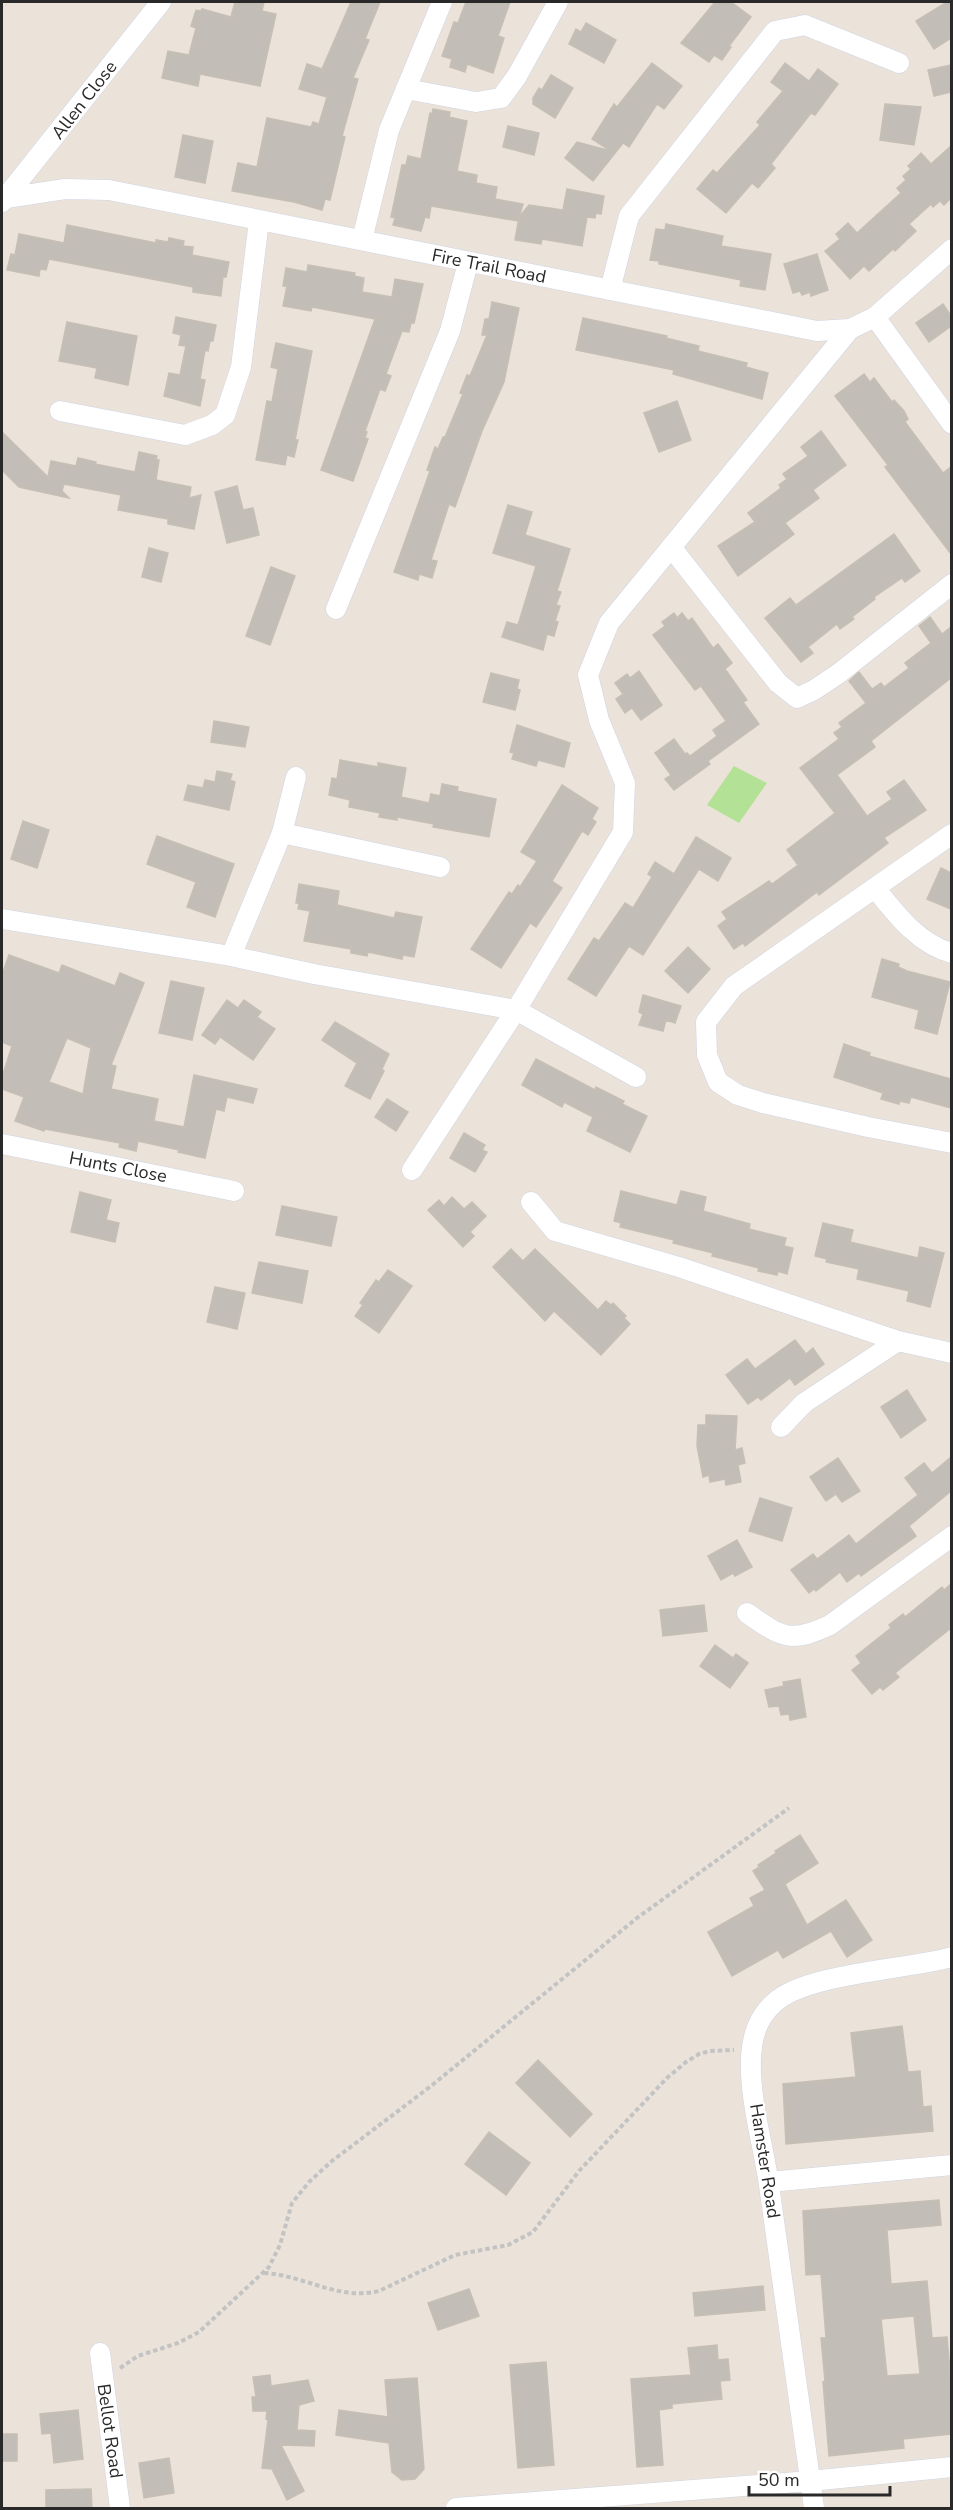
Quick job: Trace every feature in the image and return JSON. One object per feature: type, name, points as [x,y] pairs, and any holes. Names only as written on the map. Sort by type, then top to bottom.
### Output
[{"type":"street","name":"Allen Close","points":[[4,200],[161,2]]},
{"type":"street","points":[[362,240],[389,130],[442,2]]},
{"type":"street","points":[[406,89],[476,102],[501,98],[518,76],[558,2]]},
{"type":"street","points":[[610,290],[629,216],[775,31],[805,25],[898,63]]},
{"type":"street","name":"Fire Trail Road","points":[[4,200],[65,189],[109,190],[817,331],[850,329],[875,317],[951,249]]},
{"type":"street","points":[[60,411],[185,435],[212,425],[225,415],[241,367],[259,221]]},
{"type":"street","points":[[336,609],[450,331],[468,263]]},
{"type":"street","points":[[875,317],[951,424]]},
{"type":"street","points":[[412,1170],[516,1010],[623,832],[625,783],[598,720],[588,675],[609,623],[850,329]]},
{"type":"street","points":[[671,547],[777,683],[797,698],[838,674],[951,584]]},
{"type":"street","points":[[231,956],[282,833],[296,777]]},
{"type":"street","points":[[282,833],[440,867]]},
{"type":"street","points":[[951,834],[734,986],[706,1022],[707,1055],[718,1082],[738,1095],[868,1127],[951,1143]]},
{"type":"street","points":[[875,888],[898,917],[939,950],[951,953]]},
{"type":"street","points":[[2,919],[231,956],[314,974],[516,1010],[636,1077]]},
{"type":"street","name":"Hunts Close","points":[[2,1144],[234,1191]]},
{"type":"street","points":[[531,1202],[555,1231],[679,1267],[898,1341],[951,1353]]},
{"type":"street","points":[[781,1427],[804,1403],[898,1341]]},
{"type":"street","points":[[747,1613],[777,1634],[798,1636],[813,1633],[830,1625],[951,1536]]},
{"type":"street","name":"Hamster Road","points":[[814,2508],[769,2182],[752,2080],[751,2050],[758,2024],[765,2012],[792,1990],[951,1957]]},
{"type":"street","points":[[769,2182],[951,2165]]},
{"type":"street","name":"Bellot Road","points":[[100,2354],[120,2508]]},
{"type":"street","points":[[456,2508],[810,2481],[951,2467]]},
{"type":"path","points":[[104,2382],[125,2363],[138,2356],[189,2339],[215,2318],[242,2289],[263,2273],[275,2257],[280,2245],[292,2203],[309,2182],[332,2161],[449,2072],[637,1917],[789,1808]]},
{"type":"path","points":[[263,2273],[290,2276],[342,2293],[367,2294],[386,2288],[454,2255],[502,2246],[523,2239],[541,2223],[579,2171],[686,2062],[710,2051],[751,2050]]},
{"type":"green space","points":[[734,766],[767,783],[739,823],[707,805]]},
{"type":"building","points":[[235,2],[264,2],[262,11],[276,14],[260,86],[200,74],[198,86],[162,78],[168,51],[189,55],[196,28],[191,26],[196,10],[201,11],[202,9],[231,17]]},
{"type":"building","points":[[351,2],[380,2],[365,39],[369,40],[353,78],[358,79],[342,136],[345,137],[330,200],[325,199],[322,210],[294,202],[232,191],[238,163],[257,167],[267,118],[311,127],[313,122],[319,124],[327,97],[299,89],[307,64],[322,69]]},
{"type":"building","points":[[466,2],[510,2],[498,36],[504,38],[493,73],[467,64],[465,72],[450,67],[452,59],[442,56],[454,22],[458,23]]},
{"type":"building","points":[[715,2],[731,2],[751,17],[729,46],[731,47],[722,60],[714,55],[709,62],[681,43]]},
{"type":"building","points":[[947,2],[951,2],[951,38],[934,49],[916,21]]},
{"type":"building","points":[[586,23],[616,40],[604,63],[569,44],[576,29],[581,32]]},
{"type":"building","points":[[652,63],[682,86],[664,109],[657,104],[629,147],[623,143],[593,181],[565,158],[577,142],[611,151],[592,139],[614,104],[617,107]]},
{"type":"building","points":[[785,63],[809,81],[818,69],[838,84],[815,115],[811,113],[771,164],[775,168],[758,188],[752,183],[726,213],[697,189],[713,170],[717,173],[760,125],[757,122],[783,91],[771,82]]},
{"type":"building","points":[[951,65],[951,92],[934,96],[928,70]]},
{"type":"building","points":[[551,75],[573,88],[555,118],[533,104],[533,98],[539,88],[542,90]]},
{"type":"building","points":[[885,104],[921,107],[914,145],[880,140]]},
{"type":"building","points":[[433,109],[450,112],[449,117],[467,121],[457,171],[477,175],[476,183],[497,187],[495,199],[523,204],[518,221],[431,206],[429,218],[425,217],[421,231],[393,225],[395,218],[391,217],[402,165],[406,165],[408,156],[421,159],[430,113],[432,114]]},
{"type":"building","points":[[508,126],[539,133],[534,155],[503,147]]},
{"type":"building","points":[[183,135],[213,141],[205,183],[175,177]]},
{"type":"building","points":[[951,146],[951,198],[944,205],[940,201],[933,207],[931,204],[909,224],[916,231],[895,251],[893,249],[869,271],[864,266],[850,279],[825,251],[840,239],[836,234],[848,223],[857,233],[901,193],[897,188],[906,180],[903,176],[911,169],[908,166],[921,153],[931,164]]},
{"type":"building","points":[[567,189],[604,196],[601,214],[596,213],[595,218],[587,217],[582,246],[542,239],[541,244],[515,240],[519,217],[529,205],[563,210]]},
{"type":"building","points":[[666,224],[723,236],[721,246],[771,254],[765,290],[740,286],[741,280],[659,264],[659,261],[650,260],[656,229],[665,230]]},
{"type":"building","points":[[67,225],[156,243],[156,240],[168,242],[169,238],[184,241],[183,246],[193,247],[192,255],[229,262],[226,277],[223,277],[221,296],[193,292],[193,287],[49,259],[46,270],[40,269],[39,276],[7,270],[11,254],[15,255],[19,234],[64,243]]},
{"type":"building","points":[[817,254],[828,290],[811,296],[810,292],[802,295],[800,291],[793,293],[784,264]]},
{"type":"building","points":[[308,265],[355,273],[354,276],[364,278],[362,292],[392,297],[395,279],[423,284],[414,323],[411,323],[409,332],[402,331],[386,374],[391,376],[385,391],[380,389],[365,431],[367,432],[365,438],[368,439],[353,481],[321,470],[375,319],[312,307],[311,311],[283,306],[287,286],[283,286],[286,268],[307,272]]},
{"type":"building","points":[[492,302],[519,308],[504,382],[482,431],[455,507],[449,504],[431,560],[437,561],[432,578],[419,574],[418,580],[394,572],[430,471],[427,470],[435,447],[438,449],[445,437],[463,394],[460,393],[467,375],[470,376],[487,335],[482,335],[485,319],[489,319]]},
{"type":"building","points":[[943,304],[951,316],[951,326],[929,342],[916,323]]},
{"type":"building","points":[[176,317],[216,325],[213,341],[210,341],[208,351],[205,350],[200,379],[205,380],[200,406],[164,396],[169,373],[180,375],[186,346],[179,345],[181,335],[173,333]]},
{"type":"building","points":[[583,318],[667,336],[666,338],[699,346],[698,351],[747,363],[746,367],[768,373],[762,399],[673,374],[674,370],[576,350]]},
{"type":"building","points":[[67,322],[137,336],[128,385],[95,378],[97,368],[59,361]]},
{"type":"building","points":[[276,343],[312,351],[295,440],[298,440],[294,457],[287,455],[285,465],[256,460],[267,401],[272,402],[278,369],[271,367]]},
{"type":"building","points":[[864,374],[870,382],[874,378],[892,402],[894,400],[904,411],[908,419],[905,422],[943,473],[951,467],[951,554],[885,467],[888,465],[835,396]]},
{"type":"building","points":[[677,401],[691,440],[659,452],[644,413]]},
{"type":"building","points":[[821,431],[846,465],[813,490],[819,498],[785,523],[794,534],[738,576],[718,546],[755,522],[748,513],[781,488],[779,485],[787,479],[783,474],[808,456],[801,447]]},
{"type":"building","points":[[2,432],[48,477],[51,461],[76,466],[78,458],[135,472],[139,452],[157,456],[156,459],[159,460],[156,480],[191,487],[189,498],[201,495],[194,529],[168,524],[168,519],[118,510],[121,495],[64,484],[62,491],[69,498],[19,487],[2,470]]},
{"type":"building","points":[[237,486],[243,510],[253,508],[259,535],[227,543],[215,492]]},
{"type":"building","points":[[508,505],[532,512],[525,535],[570,549],[557,591],[561,592],[556,605],[560,606],[555,621],[558,622],[554,636],[547,634],[543,650],[502,637],[507,622],[518,625],[536,566],[493,553]]},
{"type":"building","points":[[894,534],[920,571],[905,582],[902,578],[874,597],[875,599],[852,617],[854,619],[840,629],[837,624],[808,647],[813,653],[801,662],[765,618],[790,598],[796,605]]},
{"type":"building","points":[[149,548],[168,553],[161,582],[142,577]]},
{"type":"building","points":[[271,567],[295,576],[270,645],[246,636]]},
{"type":"building","points":[[674,613],[677,618],[682,613],[688,621],[692,618],[713,648],[718,644],[732,663],[725,669],[747,700],[743,702],[759,724],[708,761],[710,764],[674,790],[665,779],[671,775],[655,753],[674,739],[685,754],[690,756],[717,736],[713,730],[726,721],[701,686],[695,690],[653,635],[665,626],[662,622]]},
{"type":"building","points":[[930,617],[942,634],[951,627],[951,678],[871,741],[875,747],[837,775],[867,816],[892,799],[887,792],[904,780],[926,810],[884,838],[888,843],[819,895],[817,892],[745,946],[743,943],[734,949],[718,926],[727,919],[722,912],[769,881],[772,884],[798,865],[787,850],[835,813],[800,768],[839,739],[834,733],[842,727],[839,723],[866,703],[849,681],[859,672],[872,689],[881,683],[884,687],[909,668],[905,663],[931,643],[919,626]]},
{"type":"building","points":[[639,671],[662,705],[641,720],[632,708],[625,713],[616,699],[623,694],[615,683],[627,674],[630,678]]},
{"type":"building","points":[[491,673],[519,680],[517,689],[520,690],[515,710],[483,702]]},
{"type":"building","points":[[214,721],[249,727],[245,747],[211,742]]},
{"type":"building","points":[[517,725],[570,743],[564,767],[538,760],[536,766],[512,759],[514,753],[510,752]]},
{"type":"building","points":[[340,760],[378,767],[378,763],[406,768],[401,797],[429,803],[431,794],[440,796],[442,784],[458,787],[457,791],[496,799],[489,837],[433,827],[434,824],[397,817],[397,820],[379,817],[380,813],[349,807],[350,800],[329,795],[332,778],[337,779]]},
{"type":"building","points":[[217,771],[232,774],[230,780],[235,782],[229,810],[184,800],[188,785],[203,788],[205,780],[215,782]]},
{"type":"building","points":[[562,785],[598,808],[592,819],[596,822],[588,835],[582,831],[552,881],[562,888],[536,927],[530,923],[501,968],[471,949],[509,892],[512,894],[518,885],[520,887],[537,861],[521,852]]},
{"type":"building","points":[[23,821],[49,830],[37,868],[11,859]]},
{"type":"building","points":[[157,836],[234,864],[215,917],[187,907],[196,882],[147,864]]},
{"type":"building","points":[[696,837],[731,858],[718,881],[699,869],[643,955],[629,946],[596,996],[568,979],[594,938],[599,941],[625,903],[633,908],[652,877],[648,874],[655,862],[674,874]]},
{"type":"building","points":[[941,868],[951,873],[951,909],[927,899]]},
{"type":"building","points":[[299,884],[339,891],[337,905],[394,918],[396,912],[422,917],[414,957],[403,955],[402,959],[368,952],[367,956],[351,953],[351,949],[304,941],[310,911],[298,909],[299,903],[296,903]]},
{"type":"building","points":[[688,947],[710,969],[688,993],[665,971]]},
{"type":"building","points":[[9,955],[59,973],[62,965],[115,986],[120,973],[144,983],[111,1065],[116,1066],[111,1089],[158,1099],[154,1121],[184,1127],[194,1075],[257,1089],[253,1103],[227,1097],[224,1111],[216,1109],[205,1158],[138,1141],[136,1151],[119,1147],[120,1143],[45,1129],[44,1131],[15,1121],[24,1097],[2,1089],[2,1077],[12,1046],[2,1042],[2,975]],"holes":[[[67,1038],[91,1048],[83,1094],[49,1082]]]},
{"type":"building","points":[[882,959],[899,964],[898,967],[907,971],[950,982],[937,1034],[915,1028],[919,1010],[872,997]]},
{"type":"building","points":[[171,981],[204,988],[192,1040],[159,1033]]},
{"type":"building","points":[[643,995],[681,1006],[675,1023],[666,1020],[663,1031],[639,1025],[643,1014],[639,1012]]},
{"type":"building","points":[[227,1000],[238,1008],[244,1000],[261,1012],[257,1017],[275,1029],[253,1060],[220,1037],[215,1044],[202,1035]]},
{"type":"building","points":[[335,1022],[389,1054],[382,1069],[384,1071],[370,1099],[345,1086],[357,1063],[322,1040]]},
{"type":"building","points":[[844,1044],[870,1053],[869,1056],[951,1079],[951,1108],[911,1097],[909,1103],[900,1101],[899,1104],[881,1099],[883,1093],[834,1077]]},
{"type":"building","points":[[536,1059],[595,1090],[596,1087],[624,1101],[622,1104],[647,1116],[630,1152],[587,1131],[593,1117],[564,1102],[562,1107],[522,1085]]},
{"type":"building","points":[[387,1099],[408,1112],[396,1131],[375,1117]]},
{"type":"building","points":[[464,1133],[485,1145],[482,1150],[487,1152],[475,1172],[450,1158]]},
{"type":"building","points":[[621,1191],[677,1205],[681,1191],[706,1197],[703,1211],[750,1224],[749,1229],[786,1238],[784,1246],[793,1248],[787,1274],[778,1271],[777,1275],[758,1271],[759,1268],[673,1243],[674,1240],[620,1227],[621,1223],[614,1221]]},
{"type":"building","points":[[80,1192],[111,1200],[106,1220],[119,1223],[115,1242],[71,1232]]},
{"type":"building","points":[[452,1197],[464,1209],[472,1202],[486,1216],[470,1232],[474,1236],[463,1247],[428,1210],[439,1200],[444,1206]]},
{"type":"building","points":[[282,1206],[337,1217],[331,1246],[276,1235]]},
{"type":"building","points":[[823,1223],[853,1230],[850,1242],[918,1258],[920,1247],[944,1253],[930,1307],[907,1301],[909,1291],[857,1279],[859,1269],[826,1262],[827,1259],[815,1256]]},
{"type":"building","points":[[511,1249],[523,1261],[535,1249],[598,1310],[606,1301],[611,1305],[613,1303],[626,1316],[624,1318],[630,1324],[601,1355],[554,1311],[545,1321],[493,1267]]},
{"type":"building","points":[[259,1262],[308,1271],[302,1303],[252,1293]]},
{"type":"building","points":[[388,1270],[412,1286],[379,1333],[355,1316],[363,1305],[360,1303],[376,1280],[379,1282]]},
{"type":"building","points":[[215,1287],[245,1293],[237,1329],[207,1322]]},
{"type":"building","points":[[795,1340],[806,1354],[813,1348],[824,1364],[795,1385],[790,1378],[761,1400],[758,1397],[748,1404],[726,1375],[747,1359],[755,1369]]},
{"type":"building","points":[[907,1390],[926,1420],[901,1438],[881,1407]]},
{"type":"building","points":[[706,1415],[737,1416],[735,1450],[742,1448],[745,1463],[738,1465],[741,1482],[726,1485],[725,1479],[710,1482],[709,1475],[703,1477],[697,1446],[698,1425],[706,1425]]},
{"type":"building","points":[[951,1457],[951,1491],[909,1526],[916,1536],[861,1576],[859,1573],[847,1582],[840,1572],[816,1591],[814,1589],[809,1593],[791,1570],[813,1554],[817,1559],[849,1535],[856,1544],[918,1495],[905,1478],[924,1463],[932,1473]]},
{"type":"building","points":[[838,1458],[860,1491],[842,1502],[836,1494],[826,1501],[810,1477]]},
{"type":"building","points":[[760,1498],[792,1508],[782,1541],[749,1531]]},
{"type":"building","points":[[737,1540],[752,1567],[735,1576],[733,1573],[721,1580],[708,1556]]},
{"type":"building","points":[[951,1584],[951,1628],[895,1673],[899,1677],[883,1690],[880,1687],[872,1694],[852,1670],[861,1663],[856,1656],[891,1628],[889,1625],[903,1614],[905,1617],[942,1587],[944,1590]]},
{"type":"building","points":[[704,1605],[707,1631],[663,1636],[660,1610]]},
{"type":"building","points":[[715,1645],[733,1658],[736,1654],[748,1663],[730,1688],[700,1666]]},
{"type":"building","points":[[800,1679],[806,1717],[790,1720],[789,1714],[781,1715],[779,1706],[769,1707],[765,1690],[784,1686],[783,1682]]},
{"type":"building","points":[[800,1835],[818,1863],[785,1884],[807,1925],[846,1900],[872,1940],[847,1957],[831,1931],[783,1958],[778,1950],[732,1976],[708,1932],[754,1906],[750,1898],[765,1890],[753,1871],[776,1853],[775,1851]]},
{"type":"building","points":[[902,2026],[908,2072],[920,2071],[923,2107],[931,2106],[933,2131],[786,2144],[783,2084],[856,2077],[851,2033]]},
{"type":"building","points":[[538,2060],[592,2114],[570,2137],[516,2083]]},
{"type":"building","points":[[489,2132],[530,2163],[506,2195],[465,2164]]},
{"type":"building","points":[[939,2200],[941,2225],[887,2230],[891,2284],[927,2281],[932,2338],[947,2337],[951,2383],[951,2434],[903,2439],[904,2448],[829,2456],[821,2338],[826,2338],[821,2274],[806,2275],[803,2211]],"holes":[[[914,2316],[920,2374],[887,2376],[881,2319]]]},
{"type":"building","points":[[763,2286],[765,2310],[695,2316],[693,2293]]},
{"type":"building","points":[[469,2289],[479,2316],[438,2330],[428,2303]]},
{"type":"building","points":[[717,2345],[718,2360],[728,2359],[730,2380],[720,2381],[722,2399],[672,2404],[672,2408],[659,2410],[663,2465],[637,2467],[631,2379],[691,2375],[688,2348]]},
{"type":"building","points":[[546,2362],[554,2465],[518,2468],[510,2365]]},
{"type":"building","points":[[270,2375],[271,2386],[308,2380],[314,2401],[299,2405],[297,2430],[315,2431],[314,2446],[281,2445],[304,2491],[287,2500],[272,2469],[262,2468],[267,2411],[253,2411],[252,2397],[256,2397],[253,2377]]},
{"type":"building","points":[[417,2378],[424,2469],[415,2479],[402,2480],[392,2472],[389,2443],[336,2435],[339,2410],[388,2417],[385,2380]]},
{"type":"building","points":[[78,2410],[83,2459],[54,2463],[51,2433],[42,2434],[40,2414]]},
{"type":"building","points":[[2,2434],[17,2434],[17,2461],[2,2461]]},
{"type":"building","points":[[169,2458],[174,2493],[144,2498],[139,2463]]},
{"type":"building","points":[[91,2489],[92,2508],[46,2508],[46,2490]]}]
